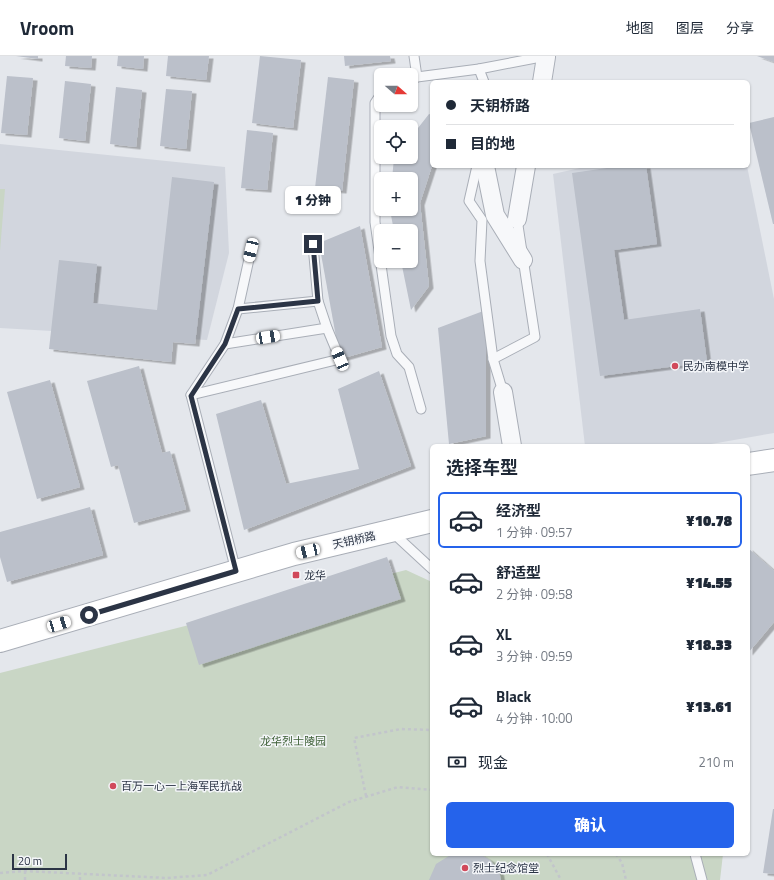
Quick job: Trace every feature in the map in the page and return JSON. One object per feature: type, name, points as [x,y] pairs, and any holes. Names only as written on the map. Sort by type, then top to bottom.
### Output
[{"type":"street","points":[[542,80],[548,56]]},
{"type":"street","points":[[485,168],[495,215],[523,260]]},
{"type":"street","points":[[517,218],[526,168]]},
{"type":"street","points":[[503,392],[512,444]]},
{"type":"street","points":[[750,464],[774,460]]},
{"type":"street","name":"天钥桥路","points":[[0,641],[294,554],[390,532],[430,521]]},
{"type":"lane","points":[[414,56],[414,68]]},
{"type":"lane","points":[[418,77],[479,69],[548,56]]},
{"type":"lane","points":[[479,69],[483,80]]},
{"type":"lane","points":[[375,112],[375,222],[391,336],[397,354],[409,367],[421,409]]},
{"type":"lane","points":[[477,168],[469,201],[482,220],[480,261],[493,359],[503,392]]},
{"type":"lane","points":[[493,359],[534,337],[517,218]]},
{"type":"lane","points":[[191,396],[340,359],[318,301],[313,244]]},
{"type":"lane","points":[[236,571],[191,396],[225,344],[238,309],[251,250]]},
{"type":"lane","points":[[238,309],[318,301]]},
{"type":"lane","points":[[225,344],[327,328]]},
{"type":"lane","points":[[390,532],[430,567]]},
{"type":"lane","points":[[696,856],[702,880]]},
{"type":"path","points":[[366,796],[354,738],[402,729],[430,730]]},
{"type":"path","points":[[0,873],[25,871],[167,878],[207,875],[348,802],[398,787],[430,790]]},
{"type":"path","points":[[548,856],[561,880]]},
{"type":"path","points":[[617,856],[622,863],[626,880]]},
{"type":"path","points":[[25,871],[25,880]]},
{"type":"path","points":[[80,873],[80,880]]},
{"type":"shaded area","points":[[0,144],[225,167],[229,253],[207,340],[0,328]]},
{"type":"shaded area","name":"民办南模中学","points":[[580,168],[747,168],[774,299],[774,433],[711,444],[585,444],[553,174]]},
{"type":"green space","points":[[0,189],[5,189],[0,251]]},
{"type":"green space","name":"龙华烈士陵园","points":[[406,570],[430,581],[430,856],[723,856],[720,880],[0,880],[0,673]]},
{"type":"building","points":[[16,56],[38,56],[38,59]]},
{"type":"building","points":[[66,56],[92,56],[91,68],[65,66]]},
{"type":"building","points":[[118,56],[144,56],[143,69],[117,66]]},
{"type":"building","points":[[168,56],[209,56],[206,80],[166,76]]},
{"type":"building","points":[[260,56],[301,60],[293,128],[252,123]]},
{"type":"building","points":[[344,56],[390,56],[391,61],[345,66]]},
{"type":"building","points":[[757,56],[774,56],[774,62]]},
{"type":"building","points":[[7,76],[33,78],[27,135],[1,133]]},
{"type":"building","points":[[328,77],[354,80],[342,191],[315,188]]},
{"type":"building","points":[[65,81],[91,84],[85,141],[59,138]]},
{"type":"building","points":[[116,87],[142,90],[136,147],[110,144]]},
{"type":"building","points":[[166,89],[192,91],[186,149],[160,146]]},
{"type":"building","points":[[430,114],[430,168],[431,168],[420,203],[429,286],[411,310],[402,268],[418,268],[418,224],[393,224],[391,216],[418,216],[418,172],[393,172],[393,164],[418,164],[418,128]]},
{"type":"building","points":[[774,117],[774,224],[750,127],[750,123]]},
{"type":"building","points":[[247,130],[273,133],[267,190],[241,188]]},
{"type":"building","points":[[607,168],[646,168],[657,244],[614,250],[624,320],[700,309],[707,362],[600,376],[572,173]]},
{"type":"building","points":[[172,177],[214,182],[195,344],[173,342],[171,362],[49,349],[59,260],[97,264],[93,303],[157,310]]},
{"type":"building","points":[[360,226],[382,347],[340,359],[319,243]]},
{"type":"building","points":[[486,310],[486,436],[449,444],[438,328]]},
{"type":"building","points":[[139,366],[162,453],[170,451],[186,509],[134,523],[118,465],[111,467],[87,381]]},
{"type":"building","points":[[379,371],[411,466],[244,530],[216,414],[261,400],[286,484],[359,469],[338,389]]},
{"type":"building","points":[[50,380],[80,487],[37,499],[7,392]]},
{"type":"building","points":[[90,507],[103,555],[7,582],[0,557],[0,532]]},
{"type":"building","points":[[750,550],[774,571],[774,622],[750,651]]},
{"type":"building","points":[[387,557],[401,599],[199,665],[186,623]]},
{"type":"building","points":[[774,809],[774,874],[763,873]]},
{"type":"building","name":"烈士纪念馆堂","points":[[449,856],[483,856],[490,860],[499,871],[501,880],[429,880],[436,864]]},
{"type":"place","name":"民办南模中学","points":[[675,366]]},
{"type":"place","name":"龙华","points":[[296,575]]},
{"type":"place","name":"百万一心一上海军民抗战","points":[[113,786]]},
{"type":"place","name":"烈士纪念馆堂","points":[[465,868]]},
{"type":"route","points":[[89,615],[236,571],[191,396],[225,344],[238,309],[318,301],[313,244]]}]
